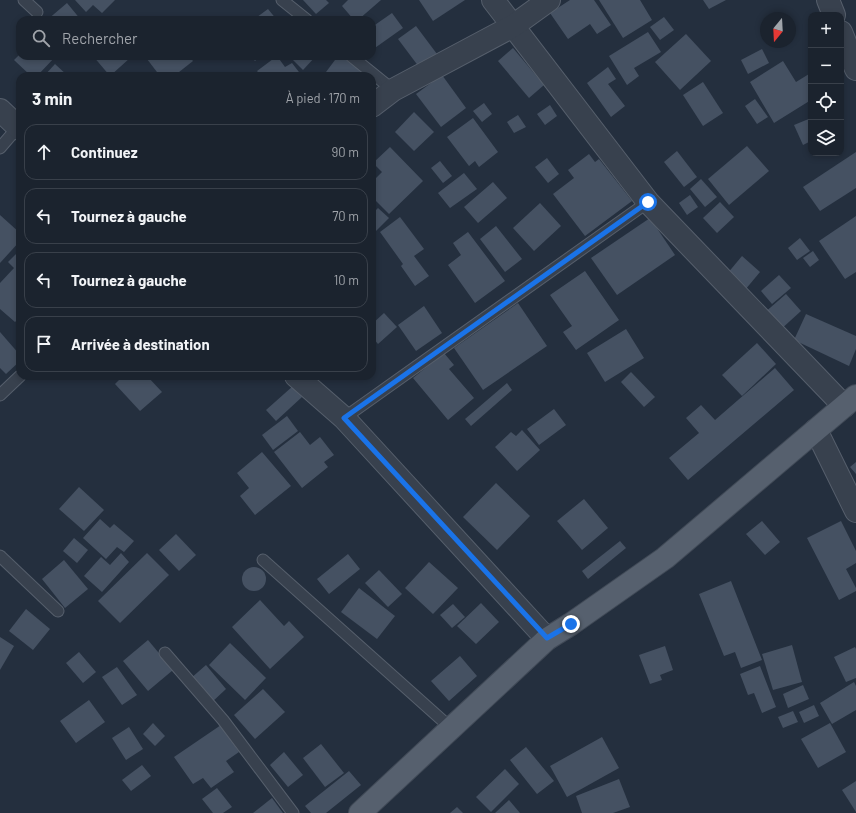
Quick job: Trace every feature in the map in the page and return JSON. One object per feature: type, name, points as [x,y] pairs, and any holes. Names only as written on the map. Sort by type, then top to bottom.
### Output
[{"type":"main road","points":[[360,813],[452,729],[547,638],[571,624],[665,558],[850,401]]},
{"type":"street","points":[[492,0],[648,202],[850,401]]},
{"type":"street","points":[[376,103],[393,90],[513,26],[549,0]]},
{"type":"street","points":[[828,0],[833,12]]},
{"type":"street","points":[[844,39],[856,69]]},
{"type":"street","points":[[0,110],[16,125]]},
{"type":"street","points":[[301,380],[344,418],[547,638]]},
{"type":"street","points":[[816,430],[856,511]]},
{"type":"lane","points":[[24,0],[37,12]]},
{"type":"lane","points":[[282,0],[302,16]]},
{"type":"lane","points":[[356,60],[371,72]]},
{"type":"lane","points":[[376,76],[393,90]]},
{"type":"lane","points":[[0,148],[16,131]]},
{"type":"lane","points":[[344,418],[648,202]]},
{"type":"lane","points":[[0,395],[16,380]]},
{"type":"lane","points":[[0,556],[58,611]]},
{"type":"lane","points":[[263,560],[452,729]]},
{"type":"lane","points":[[165,653],[222,720],[293,813]]},
{"type":"building","points":[[75,0],[115,0],[102,13],[93,5],[86,12]]},
{"type":"building","points":[[303,0],[326,0],[329,3],[316,14]]},
{"type":"building","points":[[348,0],[381,0],[363,16],[351,16],[342,6]]},
{"type":"building","points":[[419,0],[465,0],[433,21]]},
{"type":"building","points":[[570,0],[594,0],[611,25],[597,34],[590,24],[568,39],[550,13]]},
{"type":"building","points":[[599,0],[640,0],[652,20],[623,38]]},
{"type":"building","points":[[703,0],[726,0],[709,9]]},
{"type":"building","points":[[67,3],[78,16],[52,16]]},
{"type":"building","points":[[268,9],[274,16],[258,16]]},
{"type":"building","points":[[392,13],[403,28],[376,47],[376,24]]},
{"type":"building","points":[[664,17],[674,30],[660,40],[650,27]]},
{"type":"building","points":[[416,26],[437,54],[419,67],[398,39]]},
{"type":"building","points":[[648,32],[661,52],[634,68],[639,76],[627,85],[609,56]]},
{"type":"building","points":[[686,34],[711,61],[680,90],[655,62]]},
{"type":"building","points":[[513,48],[544,85],[529,98],[498,61]]},
{"type":"building","points":[[762,49],[769,63],[748,74],[741,60]]},
{"type":"building","points":[[16,58],[16,60],[52,60],[41,72],[27,72],[14,60]]},
{"type":"building","points":[[96,60],[128,60],[114,72],[107,72]]},
{"type":"building","points":[[148,60],[193,61],[179,72],[157,72]]},
{"type":"building","points":[[272,60],[280,60],[285,67],[292,63],[299,72],[258,72],[257,71]]},
{"type":"building","points":[[293,60],[312,60],[303,70]]},
{"type":"building","points":[[335,60],[346,60],[363,72],[326,72]]},
{"type":"building","points":[[783,61],[796,82],[808,75],[808,102],[774,123],[750,82]]},
{"type":"building","points":[[55,64],[64,72],[48,72]]},
{"type":"building","points":[[608,67],[616,79],[608,84],[625,106],[611,117],[587,83]]},
{"type":"building","points":[[442,75],[466,108],[441,127],[416,94]]},
{"type":"building","points":[[703,82],[723,113],[703,126],[683,95]]},
{"type":"building","points":[[755,99],[768,117],[757,124],[745,106]]},
{"type":"building","points":[[484,103],[492,114],[482,122],[473,111]]},
{"type":"building","points":[[550,105],[557,116],[545,125],[537,114]]},
{"type":"building","points":[[414,112],[434,132],[414,151],[395,132]]},
{"type":"building","points":[[518,115],[526,127],[514,133],[507,122]]},
{"type":"building","points":[[473,118],[498,152],[479,167],[475,161],[469,166],[447,137]]},
{"type":"building","points":[[808,119],[808,142],[803,145],[794,125]]},
{"type":"building","points":[[747,146],[769,171],[729,205],[708,179]]},
{"type":"building","points":[[390,147],[423,181],[389,214],[376,201],[376,178],[382,172],[376,166],[376,160]]},
{"type":"building","points":[[677,151],[697,177],[684,187],[664,162]]},
{"type":"building","points":[[856,152],[856,188],[820,211],[803,187]]},
{"type":"building","points":[[589,154],[595,162],[599,159],[632,201],[585,236],[553,194],[574,178],[568,170]]},
{"type":"building","points":[[547,158],[559,174],[548,183],[535,167]]},
{"type":"building","points":[[440,161],[452,176],[443,183],[431,168]]},
{"type":"building","points":[[464,173],[477,189],[450,208],[438,193]]},
{"type":"building","points":[[701,179],[717,197],[705,207],[690,189]]},
{"type":"building","points":[[493,182],[507,198],[478,223],[464,207]]},
{"type":"building","points":[[690,195],[698,207],[687,215],[679,203]]},
{"type":"building","points":[[720,202],[734,217],[717,233],[703,218]]},
{"type":"building","points":[[540,203],[561,226],[534,251],[513,228]]},
{"type":"building","points":[[378,208],[389,218],[376,231],[376,210]]},
{"type":"building","points":[[0,215],[16,229],[16,245],[0,263]]},
{"type":"building","points":[[856,216],[856,272],[845,279],[819,241]]},
{"type":"building","points":[[400,217],[424,249],[414,256],[429,276],[415,286],[401,266],[403,264],[380,232]]},
{"type":"building","points":[[650,218],[675,255],[617,295],[591,258]]},
{"type":"building","points":[[496,226],[522,259],[505,272],[480,239]]},
{"type":"building","points":[[468,232],[505,281],[475,303],[448,265],[461,255],[453,243]]},
{"type":"building","points":[[800,238],[810,251],[797,260],[788,248]]},
{"type":"building","points":[[813,251],[819,260],[810,267],[803,258]]},
{"type":"building","points":[[16,254],[15,322],[0,309],[0,283],[14,268],[8,262]]},
{"type":"building","points":[[742,256],[760,272],[745,290],[727,274]]},
{"type":"building","points":[[585,271],[619,320],[576,350],[563,332],[572,326],[550,295]]},
{"type":"building","points":[[779,275],[791,288],[772,304],[761,291]]},
{"type":"building","points":[[786,294],[801,311],[779,331],[763,314]]},
{"type":"building","points":[[518,303],[547,346],[483,390],[454,348]]},
{"type":"building","points":[[424,306],[442,333],[416,351],[398,325]]},
{"type":"building","points":[[384,313],[397,327],[378,344],[376,342],[376,320]]},
{"type":"building","points":[[806,314],[856,336],[856,349],[849,366],[794,340]]},
{"type":"building","points":[[626,329],[644,358],[605,382],[587,353]]},
{"type":"building","points":[[0,332],[16,350],[16,365],[6,374],[0,368]]},
{"type":"building","points":[[757,343],[776,364],[742,396],[722,375]]},
{"type":"building","points":[[444,353],[454,365],[449,369],[474,398],[448,420],[413,378]]},
{"type":"building","points":[[775,368],[794,390],[688,480],[669,458],[699,433],[686,418],[701,405],[715,420]]},
{"type":"building","points":[[631,372],[655,397],[644,407],[621,382]]},
{"type":"building","points":[[119,380],[151,380],[162,392],[140,411],[115,384]]},
{"type":"building","points":[[507,383],[512,390],[471,426],[465,419]]},
{"type":"building","points":[[293,386],[302,397],[276,421],[266,410]]},
{"type":"building","points":[[554,409],[566,425],[539,445],[527,429]]},
{"type":"building","points":[[287,416],[298,431],[273,450],[262,435]]},
{"type":"building","points":[[522,430],[540,450],[517,471],[495,447],[511,432],[516,436]]},
{"type":"building","points":[[300,432],[310,445],[320,437],[334,455],[324,462],[328,467],[302,488],[274,452]]},
{"type":"building","points":[[262,452],[291,486],[255,515],[240,496],[249,488],[237,473]]},
{"type":"building","points":[[856,462],[856,474],[850,467]]},
{"type":"building","points":[[496,483],[530,516],[497,550],[463,517]]},
{"type":"building","points":[[79,487],[104,510],[84,531],[59,509]]},
{"type":"building","points":[[584,499],[608,528],[582,550],[557,521]]},
{"type":"building","points":[[100,519],[110,528],[114,524],[134,541],[124,552],[117,547],[106,559],[83,538]]},
{"type":"building","points":[[762,521],[780,542],[765,555],[746,534]]},
{"type":"building","points":[[841,521],[856,551],[856,563],[846,569],[856,588],[856,591],[839,600],[807,538]]},
{"type":"building","points":[[176,534],[196,555],[179,571],[159,550]]},
{"type":"building","points":[[74,538],[88,550],[77,563],[63,551]]},
{"type":"building","points":[[620,541],[626,548],[588,579],[582,571]]},
{"type":"building","points":[[121,553],[129,562],[102,592],[84,576],[101,557],[110,565]]},
{"type":"building","points":[[147,553],[169,575],[120,623],[98,601]]},
{"type":"building","points":[[348,554],[360,569],[329,594],[317,579]]},
{"type":"building","points":[[64,560],[88,589],[65,608],[42,579]]},
{"type":"building","points":[[429,562],[458,588],[433,614],[405,588]]},
{"type":"building","points":[[254,567],[263,570],[266,579],[263,588],[254,591],[245,588],[242,579],[245,570]]},
{"type":"building","points":[[379,570],[402,594],[388,607],[365,583]]},
{"type":"building","points":[[731,581],[762,660],[741,668],[735,652],[724,656],[699,594]]},
{"type":"building","points":[[359,588],[395,616],[377,639],[341,612]]},
{"type":"building","points":[[260,600],[284,626],[289,621],[304,637],[270,669],[232,627]]},
{"type":"building","points":[[481,603],[499,622],[476,644],[457,626]]},
{"type":"building","points":[[453,604],[465,617],[452,628],[440,615]]},
{"type":"building","points":[[26,609],[50,629],[33,650],[9,631]]},
{"type":"building","points":[[0,637],[14,646],[0,670]]},
{"type":"building","points":[[148,640],[173,670],[148,691],[123,661]]},
{"type":"building","points":[[230,643],[266,678],[245,700],[209,665]]},
{"type":"building","points":[[792,645],[802,682],[773,690],[762,654]]},
{"type":"building","points":[[665,646],[673,670],[660,675],[662,680],[650,684],[639,655]]},
{"type":"building","points":[[855,647],[856,678],[846,682],[834,657]]},
{"type":"building","points":[[79,652],[96,672],[83,683],[66,663]]},
{"type":"building","points":[[460,656],[477,676],[449,701],[431,681]]},
{"type":"building","points":[[206,665],[226,689],[211,703],[190,679]]},
{"type":"building","points":[[760,666],[776,707],[762,713],[754,693],[748,695],[740,674]]},
{"type":"building","points":[[117,667],[137,695],[122,705],[102,677]]},
{"type":"building","points":[[854,682],[856,686],[856,710],[832,724],[820,703]]},
{"type":"building","points":[[803,685],[809,699],[788,708],[783,694]]},
{"type":"building","points":[[263,689],[285,712],[255,739],[234,715]]},
{"type":"building","points":[[89,700],[105,722],[76,743],[60,721]]},
{"type":"building","points":[[814,705],[819,716],[804,723],[799,712]]},
{"type":"building","points":[[793,711],[798,722],[783,728],[778,717]]},
{"type":"building","points":[[153,723],[165,736],[155,746],[143,734]]},
{"type":"building","points":[[830,723],[846,752],[818,768],[801,739]]},
{"type":"building","points":[[221,725],[239,752],[226,761],[234,772],[211,788],[203,778],[193,784],[174,757]]},
{"type":"building","points":[[129,727],[143,749],[126,760],[112,738]]},
{"type":"building","points":[[602,737],[619,768],[567,797],[550,766]]},
{"type":"building","points":[[321,744],[344,773],[325,787],[303,758]]},
{"type":"building","points":[[526,747],[554,781],[537,794],[510,760]]},
{"type":"building","points":[[284,752],[303,775],[288,787],[270,765]]},
{"type":"building","points":[[142,765],[151,776],[131,791],[122,780]]},
{"type":"building","points":[[505,769],[519,784],[491,812],[476,797]]},
{"type":"building","points":[[349,771],[361,785],[326,813],[311,813],[305,806]]},
{"type":"building","points":[[619,779],[630,807],[613,813],[582,813],[576,796]]},
{"type":"building","points":[[856,781],[856,812],[842,790]]},
{"type":"building","points":[[217,788],[232,807],[223,813],[213,813],[202,799]]},
{"type":"building","points":[[272,798],[283,813],[253,813]]},
{"type":"building","points":[[509,800],[520,813],[495,813]]},
{"type":"building","points":[[457,807],[463,813],[450,813]]},
{"type":"route","points":[[571,624],[547,638],[344,418],[648,202]]}]
